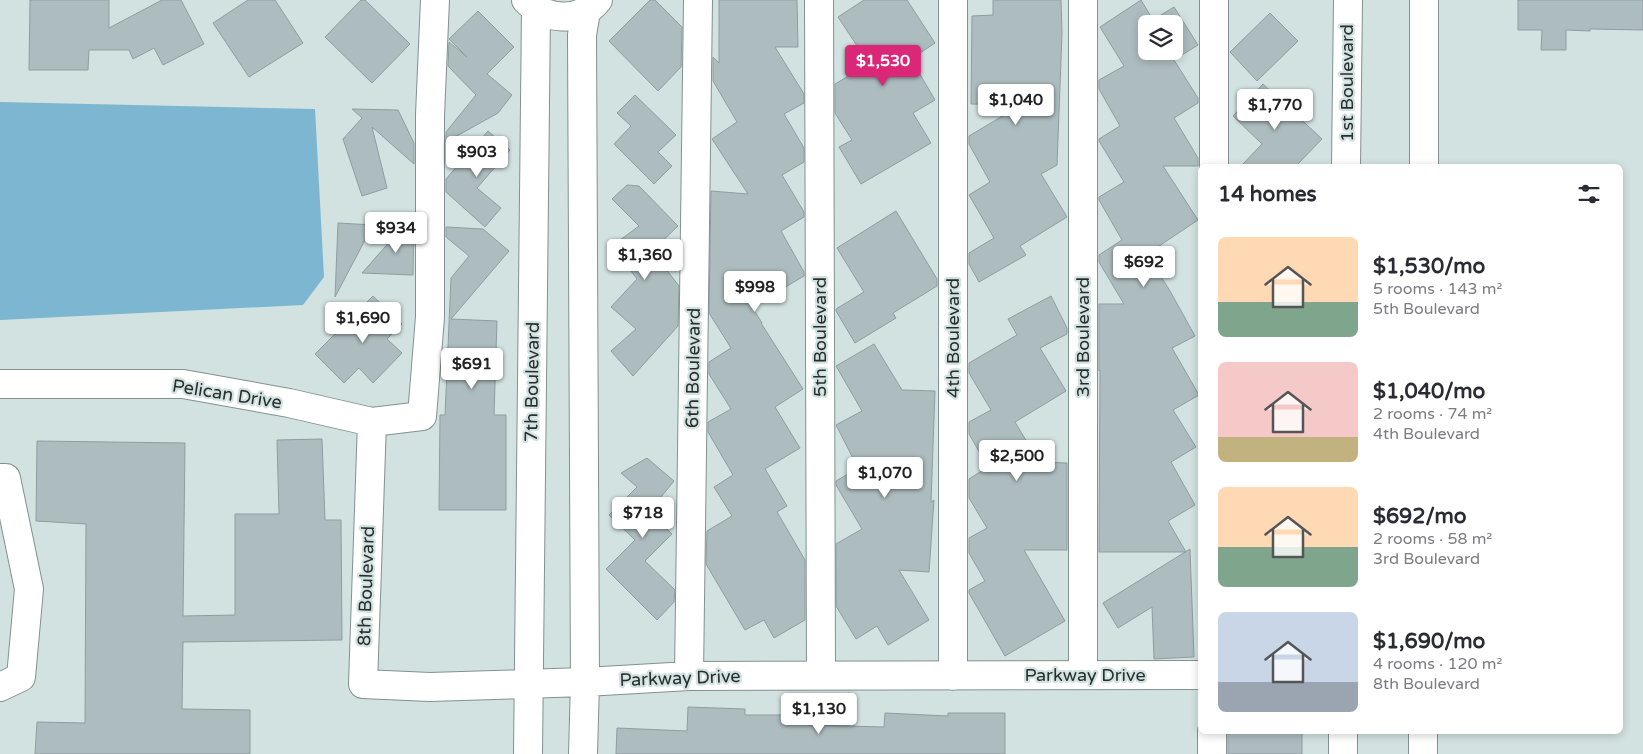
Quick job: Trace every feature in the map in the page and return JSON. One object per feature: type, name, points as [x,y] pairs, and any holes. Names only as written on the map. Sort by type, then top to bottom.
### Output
[{"type":"street","name":"Pelican Drive","points":[[0,384],[183,384],[289,403],[372,422],[422,416],[430,317],[430,115],[435,0]]},
{"type":"street","name":"6th Boulevard","points":[[689,676],[698,0]]},
{"type":"street","name":"5th Boulevard","points":[[819,0],[821,675]]},
{"type":"street","name":"4th Boulevard","points":[[953,0],[953,676]]},
{"type":"street","name":"3rd Boulevard","points":[[1083,0],[1083,675]]},
{"type":"street","points":[[1214,0],[1214,164]]},
{"type":"street","name":"1st Boulevard","points":[[1346,164],[1348,0]]},
{"type":"street","points":[[1424,0],[1424,164]]},
{"type":"street","points":[[531,5],[548,15],[560,18],[574,16],[592,5]]},
{"type":"street","name":"7th Boulevard","points":[[528,754],[531,5]]},
{"type":"street","points":[[582,754],[585,682],[582,35],[592,5]]},
{"type":"street","name":"8th Boulevard","points":[[372,422],[363,684],[430,687]]},
{"type":"street","points":[[0,478],[6,478],[29,589],[21,677],[0,687]]},
{"type":"street","name":"Parkway Drive","points":[[430,687],[585,682],[689,676],[1198,675]]},
{"type":"street","points":[[1212,734],[1212,754]]},
{"type":"street","points":[[1343,734],[1343,754]]},
{"type":"street","points":[[1422,734],[1422,754]]},
{"type":"water","points":[[0,102],[315,109],[324,277],[303,305],[0,320]]},
{"type":"building","points":[[30,0],[109,0],[109,28],[162,0],[181,0],[204,44],[163,65],[154,48],[133,59],[129,50],[89,50],[88,70],[29,70]]},
{"type":"building","points":[[248,0],[275,0],[303,43],[249,77],[213,23]]},
{"type":"building","points":[[361,0],[365,0],[410,44],[372,83],[325,37]]},
{"type":"building","points":[[650,0],[655,0],[682,27],[681,67],[658,91],[609,41]]},
{"type":"building","points":[[719,0],[797,0],[798,47],[775,47],[804,94],[804,103],[784,114],[804,148],[804,162],[782,175],[804,212],[804,217],[781,231],[804,272],[804,276],[752,307],[803,389],[775,407],[800,448],[765,469],[787,506],[777,512],[805,560],[805,620],[774,638],[764,620],[745,630],[706,564],[707,531],[732,516],[714,487],[733,475],[708,432],[708,422],[731,409],[709,374],[709,362],[731,348],[709,313],[711,191],[748,194],[712,139],[737,122],[713,81],[713,57],[719,63]]},
{"type":"building","points":[[864,0],[907,0],[935,43],[911,59],[935,100],[913,113],[931,143],[861,184],[839,147],[852,140],[835,113],[835,84],[869,64],[838,17]]},
{"type":"building","points":[[993,0],[1061,0],[1062,33],[1057,165],[1041,174],[1067,217],[1020,246],[1026,255],[979,282],[969,264],[969,253],[994,238],[969,195],[990,182],[969,144],[969,136],[1021,105],[971,104],[972,16],[993,15]]},
{"type":"building","points":[[1141,0],[1150,15],[1138,15],[1138,60],[1174,60],[1198,98],[1198,103],[1174,118],[1198,158],[1198,166],[1163,166],[1198,220],[1147,254],[1195,336],[1172,348],[1198,393],[1198,396],[1173,410],[1196,447],[1171,462],[1195,505],[1168,521],[1186,552],[1099,552],[1099,304],[1124,304],[1099,262],[1099,255],[1122,240],[1099,197],[1124,182],[1099,141],[1099,139],[1120,126],[1099,89],[1099,80],[1124,66],[1100,27]]},
{"type":"building","points":[[1518,0],[1643,0],[1643,30],[1566,30],[1566,50],[1541,50],[1542,30],[1518,30]]},
{"type":"building","points":[[1174,7],[1179,15],[1161,15]]},
{"type":"building","points":[[478,11],[514,47],[487,74],[512,95],[498,113],[446,142],[446,132],[476,95],[448,66],[449,42],[467,57],[449,39]]},
{"type":"building","points":[[1270,13],[1298,41],[1257,81],[1230,52]]},
{"type":"building","points":[[1183,21],[1198,45],[1183,54]]},
{"type":"building","points":[[1263,84],[1322,139],[1298,164],[1243,164],[1262,144],[1233,116]]},
{"type":"building","points":[[635,95],[676,135],[658,152],[672,166],[654,184],[614,144],[631,126],[617,113]]},
{"type":"building","points":[[352,109],[398,110],[414,143],[414,164],[372,127],[387,188],[362,196],[343,139],[362,118]]},
{"type":"building","points":[[488,131],[510,150],[477,188],[501,208],[485,227],[446,192],[446,179]]},
{"type":"building","points":[[627,185],[639,186],[678,226],[652,251],[679,286],[678,326],[633,376],[611,351],[636,329],[611,307],[637,279],[612,246],[639,226],[612,199]]},
{"type":"building","points":[[896,211],[937,279],[937,286],[893,313],[896,318],[855,343],[836,309],[864,292],[837,248]]},
{"type":"building","points":[[414,214],[413,275],[362,273],[385,247]]},
{"type":"building","points":[[338,223],[373,225],[335,297]]},
{"type":"building","points":[[446,227],[483,229],[509,251],[451,319],[497,321],[494,415],[506,415],[506,510],[439,510],[440,415],[445,415],[451,278],[469,256],[446,237]]},
{"type":"building","points":[[373,296],[402,324],[387,339],[402,353],[373,383],[359,368],[344,383],[315,354]]},
{"type":"building","points":[[1051,296],[1067,328],[1067,334],[1040,348],[1066,391],[1015,422],[1039,462],[1067,463],[1067,550],[1024,550],[1065,621],[1005,656],[969,593],[969,590],[985,581],[969,553],[969,538],[987,528],[969,498],[969,479],[988,467],[969,434],[969,422],[991,410],[969,373],[969,363],[1017,335],[1008,319]]},
{"type":"building","points":[[874,344],[902,390],[935,391],[931,502],[934,500],[929,572],[899,570],[929,620],[888,645],[877,626],[856,639],[836,606],[836,544],[862,529],[836,485],[836,481],[858,468],[836,425],[862,411],[836,366]]},
{"type":"building","points":[[322,439],[325,520],[341,520],[342,640],[183,642],[182,709],[250,710],[250,754],[35,754],[37,722],[85,723],[86,524],[36,521],[37,441],[185,443],[183,616],[235,615],[235,514],[279,514],[277,440]]},
{"type":"building","points":[[647,458],[674,481],[649,512],[672,534],[645,561],[675,590],[674,602],[657,620],[606,569],[635,540],[609,515],[637,487],[621,473]]},
{"type":"building","points":[[1190,549],[1194,657],[1154,659],[1152,607],[1118,628],[1103,603]]},
{"type":"building","points":[[688,707],[745,709],[745,715],[808,715],[808,725],[884,727],[885,713],[948,716],[948,713],[1005,713],[1005,754],[616,754],[617,728],[687,731]]},
{"type":"building","points":[[1228,734],[1302,734],[1302,754],[1228,754]]}]
